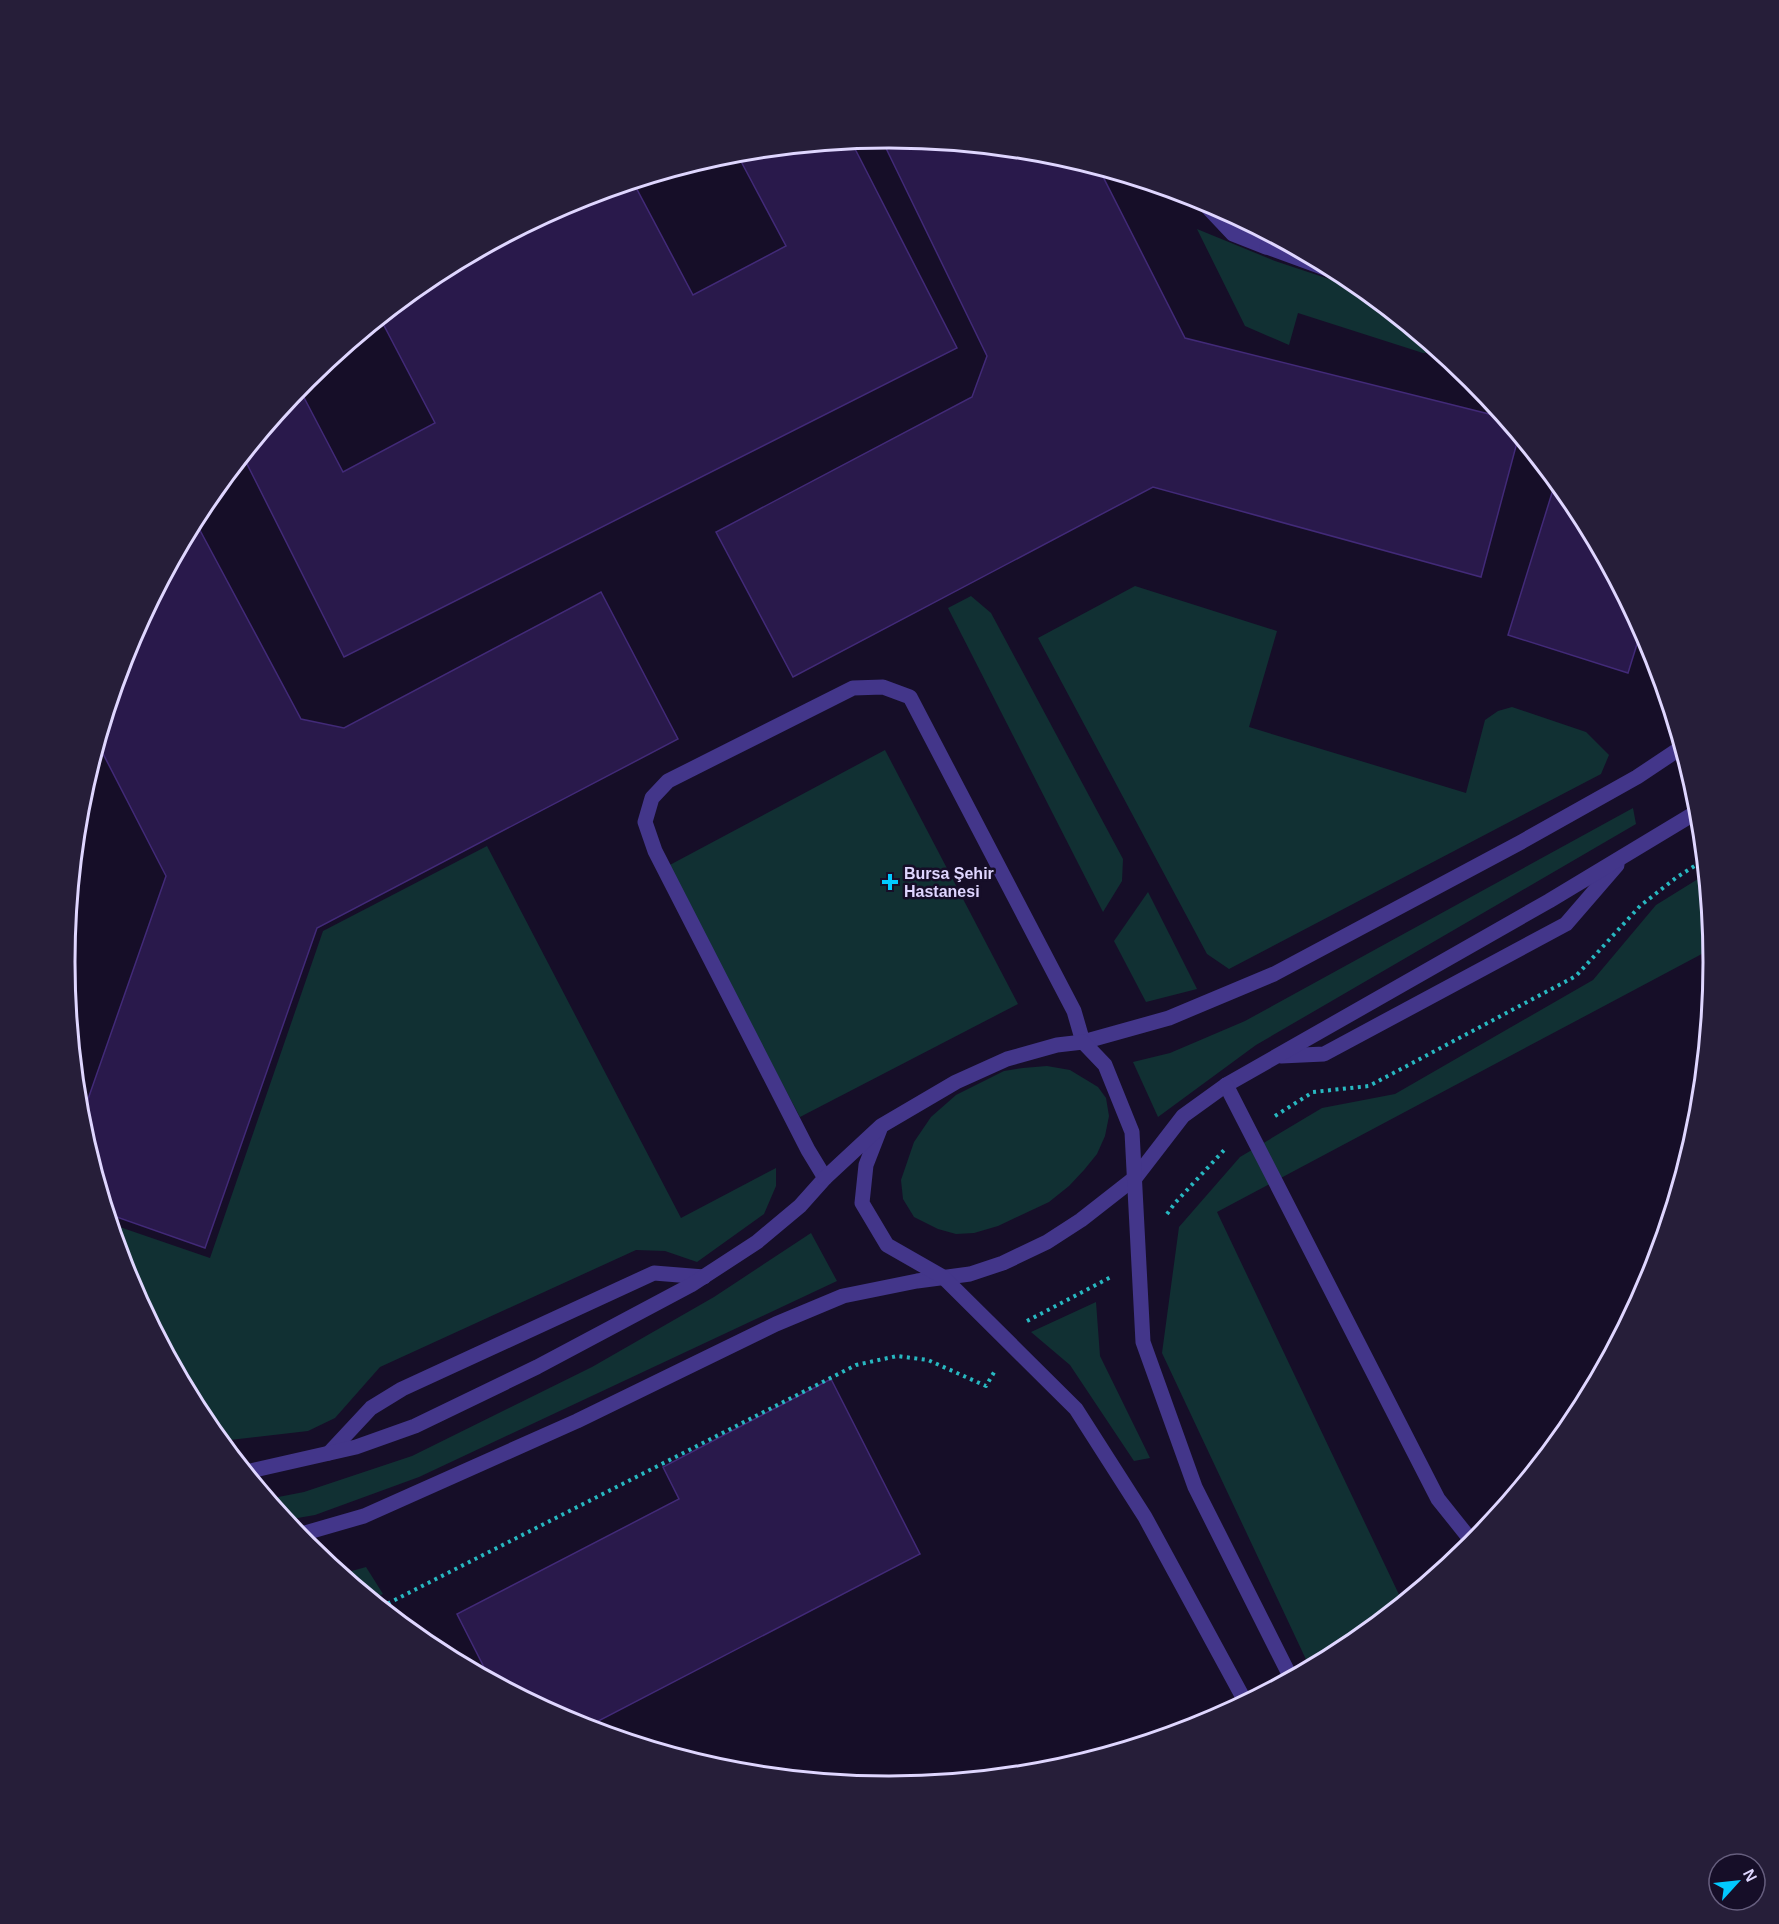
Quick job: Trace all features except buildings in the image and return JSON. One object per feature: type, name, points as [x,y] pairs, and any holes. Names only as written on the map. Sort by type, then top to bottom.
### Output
[{"type":"street","points":[[1217,217],[1233,234],[1302,260]]},
{"type":"street","points":[[1266,247],[1275,245]]},
{"type":"street","points":[[825,1178],[808,1150],[655,851],[645,822],[651,798],[668,781],[853,688],[883,687],[910,697],[1074,1011],[1083,1042],[1105,1065],[1121,1101],[1132,1132],[1143,1342],[1195,1487],[1288,1672]]},
{"type":"street","points":[[253,1470],[356,1447],[415,1426],[537,1367],[704,1277],[757,1242],[800,1206],[825,1178],[881,1126],[956,1082],[1007,1059],[1057,1045],[1083,1042],[1169,1018],[1274,974],[1523,841],[1637,777],[1676,751]]},
{"type":"street","points":[[308,1532],[374,1511],[577,1421],[776,1324],[843,1296],[970,1274],[1047,1242],[1081,1220],[1136,1177],[1183,1116],[1226,1085],[1550,901],[1690,816]]},
{"type":"street","points":[[1278,1056],[1324,1054],[1566,924],[1627,854]]},
{"type":"street","points":[[1226,1085],[1438,1499],[1467,1536]]},
{"type":"street","points":[[881,1126],[866,1165],[862,1203],[886,1245],[943,1277],[1076,1409],[1144,1517],[1243,1696]]},
{"type":"street","points":[[328,1454],[371,1408],[402,1389],[654,1273],[704,1277]]},
{"type":"green space","points":[[1197,229],[1275,261],[1336,281],[1385,316],[1430,353],[1423,353],[1298,313],[1289,345],[1245,326]]},
{"type":"green space","points":[[1135,586],[1277,631],[1249,727],[1466,793],[1485,720],[1498,711],[1512,707],[1586,732],[1609,755],[1601,774],[1229,969],[1207,954],[1038,638]]},
{"type":"green space","points":[[971,596],[991,613],[1123,859],[1122,881],[1103,912],[948,608]]},
{"type":"green space","points":[[885,750],[1018,1004],[800,1117],[666,867]]},
{"type":"green space","points":[[1633,808],[1636,824],[1256,1045],[1158,1117],[1133,1062],[1170,1053],[1245,1021]]},
{"type":"green space","points":[[487,846],[681,1218],[776,1168],[776,1186],[764,1214],[697,1262],[665,1251],[636,1250],[380,1367],[335,1418],[308,1431],[230,1440],[184,1369],[159,1322],[119,1227],[210,1258],[323,931]]},
{"type":"green space","points":[[1699,878],[1704,953],[1217,1212],[1400,1596],[1342,1639],[1307,1661],[1162,1353],[1179,1227],[1240,1157],[1322,1108],[1395,1094],[1593,980],[1656,905]]},
{"type":"green space","points":[[1148,892],[1197,989],[1146,1002],[1114,941]]},
{"type":"green space","points":[[1047,1066],[1070,1070],[1098,1087],[1106,1098],[1109,1116],[1105,1136],[1097,1154],[1084,1170],[1049,1202],[998,1226],[974,1233],[956,1234],[938,1229],[914,1217],[903,1199],[901,1180],[914,1142],[931,1117],[956,1095],[1004,1071]]},
{"type":"green space","points":[[811,1233],[837,1281],[419,1477],[315,1515],[295,1518],[276,1497],[304,1492],[412,1456],[592,1367],[714,1297]]},
{"type":"green space","points":[[1096,1302],[1100,1356],[1150,1458],[1134,1461],[1070,1365],[1031,1332]]},
{"type":"green space","points":[[366,1567],[383,1594],[379,1596],[349,1572]]},
{"type":"place","name":"Bursa Şehir Hastanesi","points":[[890,882]]}]
